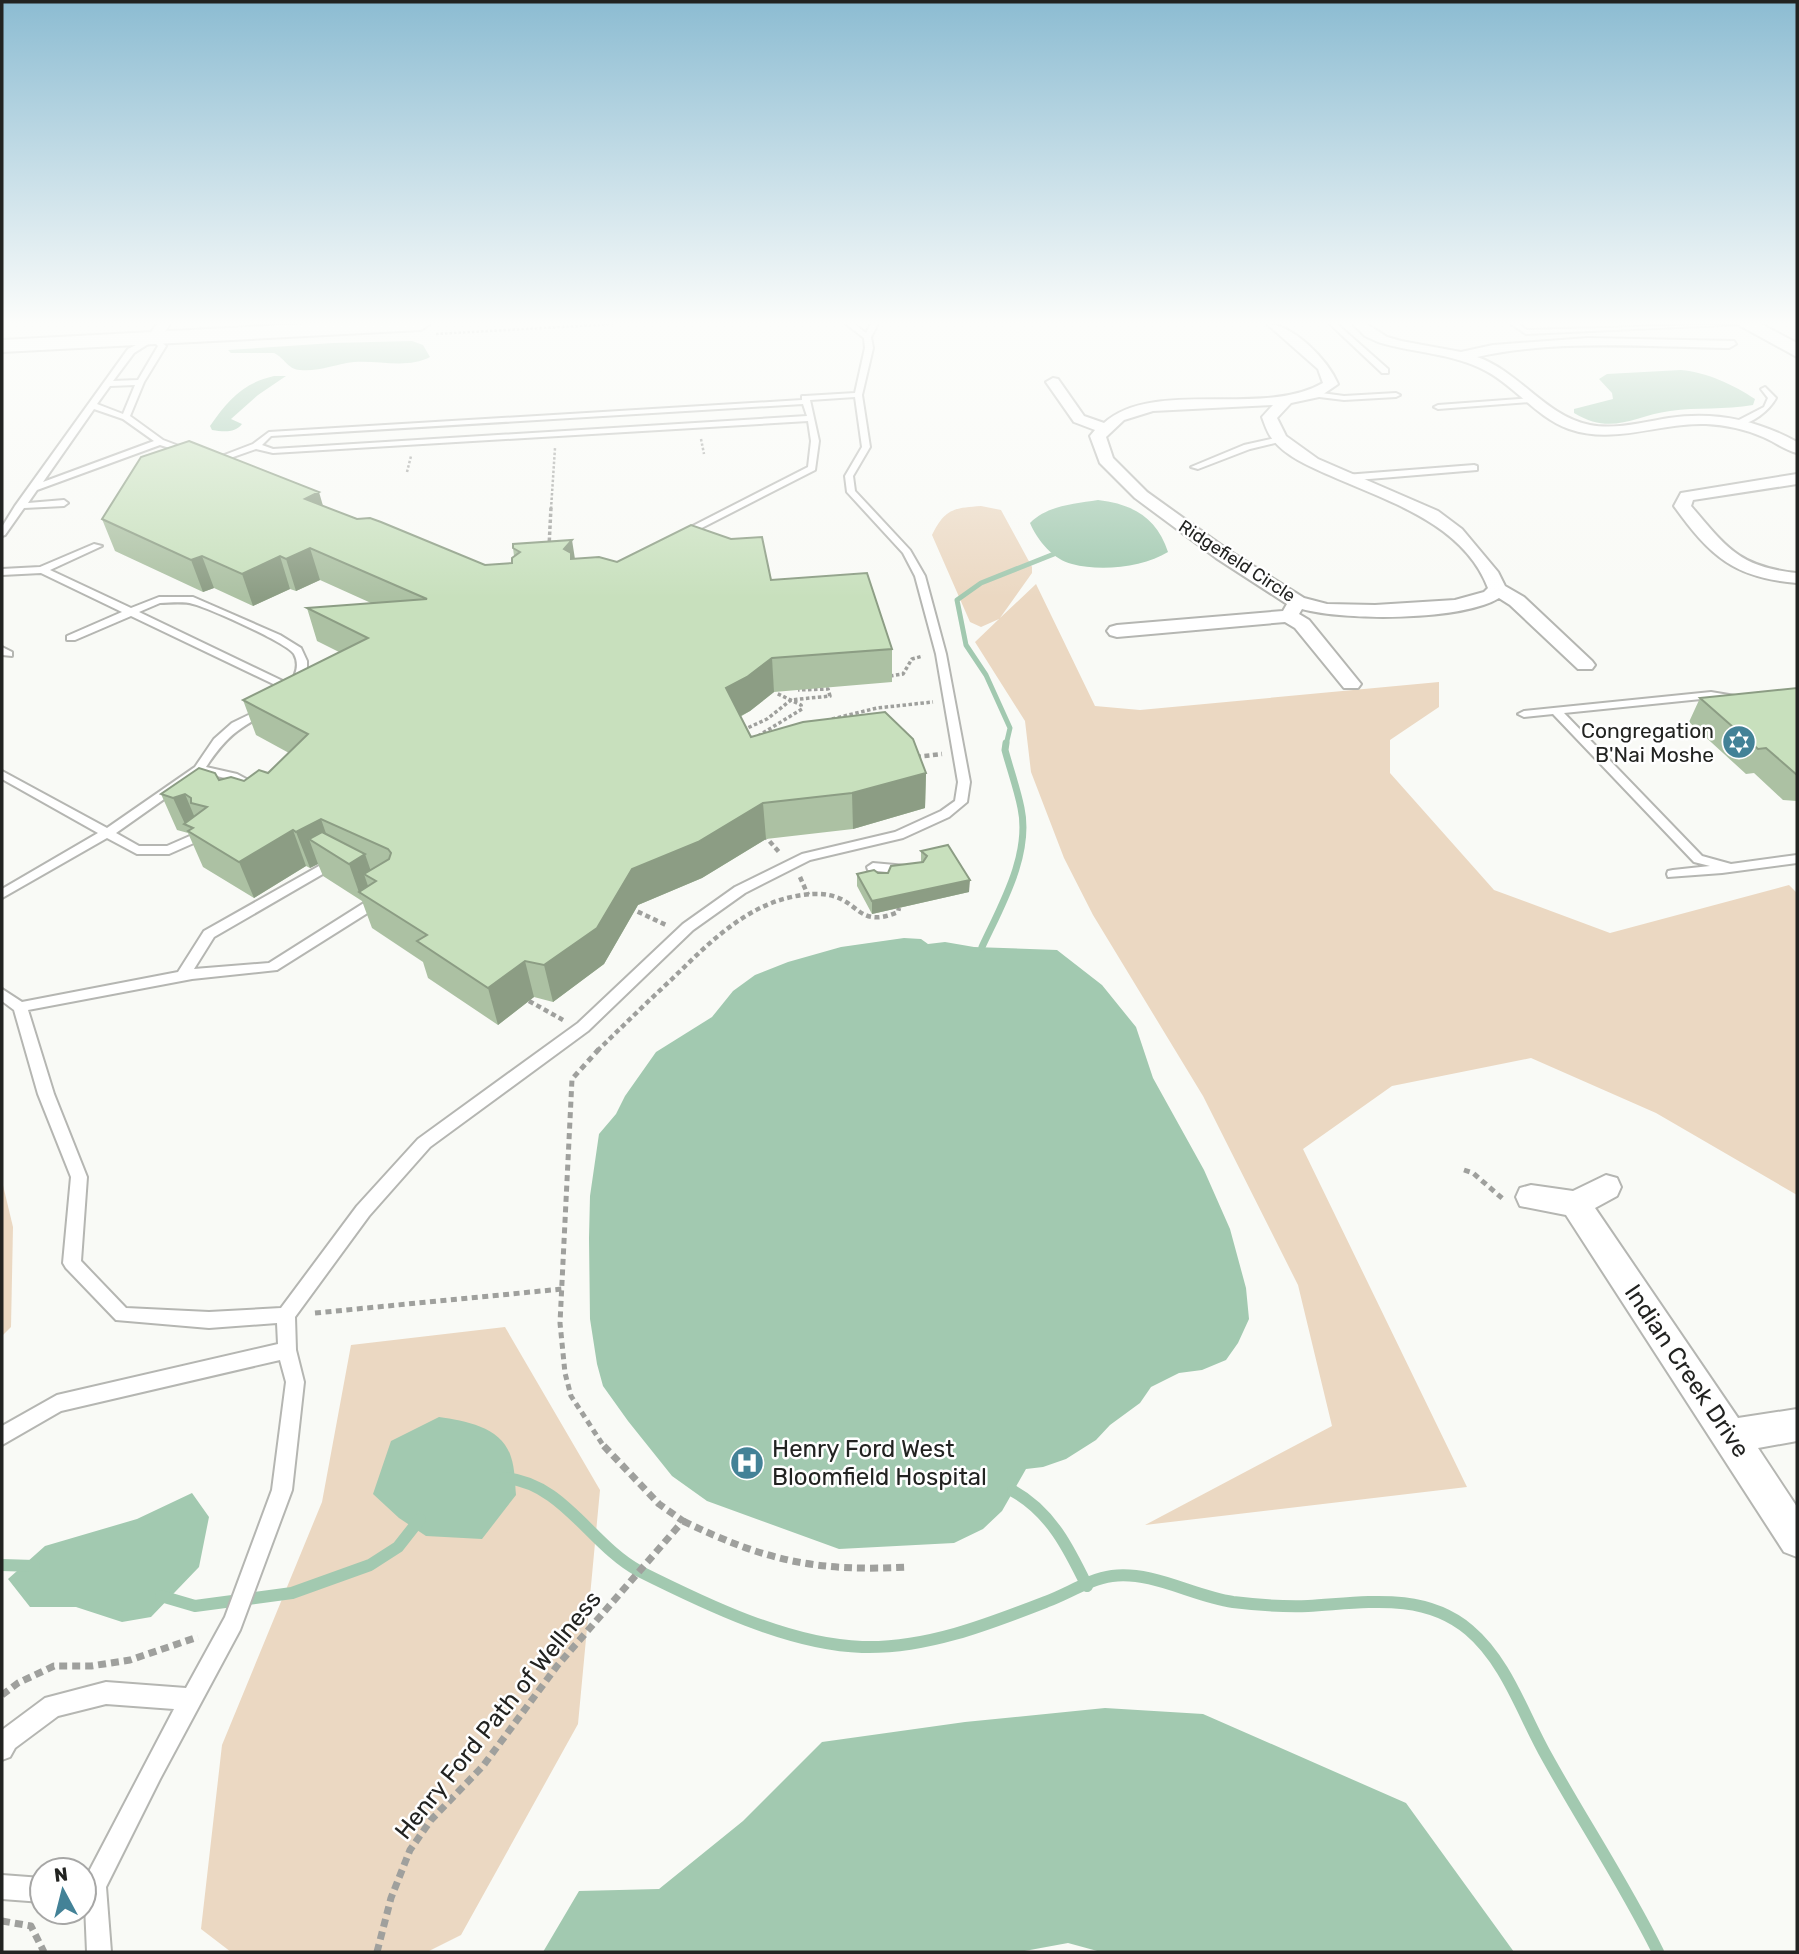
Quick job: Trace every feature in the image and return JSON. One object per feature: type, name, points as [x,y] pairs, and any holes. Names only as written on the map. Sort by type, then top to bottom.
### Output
[{"type":"street","points":[[1076,415],[1079,419],[1106,429],[1125,415]]},
{"type":"street","points":[[1272,415],[1269,418],[1280,439],[1311,462],[1432,514],[1456,533],[1492,576],[1497,589],[1517,601],[1585,665]]},
{"type":"street","points":[[1554,415],[1565,422],[1588,429],[1609,431],[1644,428],[1689,419],[1740,423],[1770,432],[1797,448]]},
{"type":"street","name":"Ridgefield Circle","points":[[1106,429],[1098,436],[1106,460],[1141,495],[1293,609],[1375,611],[1456,606],[1491,596],[1497,589]]},
{"type":"street","points":[[1797,479],[1688,496],[1682,506],[1730,562],[1761,574],[1791,577],[1797,594]]},
{"type":"street","points":[[1117,631],[1293,609],[1350,684]]},
{"type":"street","points":[[1519,1201],[1576,1204],[1606,1187]]},
{"type":"street","name":"Indian Creek Drive","points":[[1576,1204],[1797,1539]]},
{"type":"street","points":[[1730,1436],[1797,1424]]},
{"type":"lane","points":[[2,533],[84,415]]},
{"type":"lane","points":[[121,415],[160,442],[223,467]]},
{"type":"lane","points":[[210,462],[256,446],[269,434],[585,415]]},
{"type":"lane","points":[[98,1870],[233,1623],[282,1490],[295,1382],[287,1350],[286,1315],[363,1211],[424,1143],[579,1029],[688,927],[740,890],[806,858],[899,835],[945,814],[961,802],[964,782],[960,754],[941,654],[920,576],[907,552],[851,492],[849,476],[866,447],[861,415]]},
{"type":"lane","points":[[1740,423],[1754,415]]},
{"type":"lane","points":[[256,446],[273,451],[811,418],[817,437],[817,452],[812,468],[669,541]]},
{"type":"lane","points":[[1195,467],[1247,447],[1280,439]]},
{"type":"lane","points":[[31,489],[160,442]]},
{"type":"lane","points":[[1345,478],[1474,468]]},
{"type":"lane","points":[[19,506],[64,503]]},
{"type":"lane","points":[[2,572],[42,570],[97,546]]},
{"type":"lane","points":[[42,570],[130,612],[283,697]]},
{"type":"lane","points":[[2,894],[106,834],[199,769],[218,741],[236,725],[283,697],[302,674],[302,661],[297,650],[276,637],[193,600],[159,600],[71,638]]},
{"type":"lane","points":[[1524,714],[1711,695],[1745,701]]},
{"type":"lane","points":[[1556,711],[1698,859],[1731,868]]},
{"type":"lane","points":[[199,769],[233,777],[246,784],[248,798],[242,804]]},
{"type":"lane","points":[[2,774],[137,850],[169,850],[199,836]]},
{"type":"lane","points":[[857,845],[883,880]]},
{"type":"lane","points":[[1672,874],[1797,859]]},
{"type":"lane","points":[[183,975],[209,934],[335,861],[347,867]]},
{"type":"lane","points":[[873,867],[913,872]]},
{"type":"lane","points":[[20,1007],[183,975],[272,967],[393,891],[381,885]]},
{"type":"lane","points":[[2,995],[20,1007],[46,1094],[79,1177],[72,1263],[122,1315],[209,1320],[286,1315]]},
{"type":"lane","points":[[2,1436],[57,1403],[287,1350]]},
{"type":"lane","points":[[2,1749],[7,1740],[53,1706],[106,1693],[191,1699]]},
{"type":"lane","points":[[2,1888],[28,1889]]},
{"type":"lane","points":[[95,1926],[99,1952]]},
{"type":"path","points":[[549,552],[555,433]]},
{"type":"path","points":[[890,676],[903,674],[912,659],[941,654]]},
{"type":"path","points":[[735,732],[767,719],[791,700],[830,696],[828,689],[798,690]]},
{"type":"path","points":[[761,745],[758,735],[802,709],[801,705],[776,693]]},
{"type":"path","points":[[827,722],[877,708],[948,702]]},
{"type":"path","points":[[906,758],[960,754]]},
{"type":"path","points":[[899,908],[898,912],[893,914],[869,919],[860,915],[848,901],[838,897],[808,895],[773,902],[750,911],[723,930],[579,1068],[570,1085],[560,1323],[565,1373],[571,1396],[604,1447],[659,1504],[683,1521],[769,1557],[814,1565],[873,1570],[909,1567]]},
{"type":"path","points":[[529,1001],[579,1029]]},
{"type":"path","points":[[1464,1170],[1519,1201]]},
{"type":"path","points":[[286,1315],[562,1289]]},
{"type":"path","name":"Henry Ford Path of Wellness","points":[[377,1952],[391,1898],[410,1850],[431,1820],[483,1766],[556,1666],[605,1614],[683,1521]]},
{"type":"path","points":[[2,1695],[18,1683],[54,1666],[91,1666],[130,1660],[233,1623]]},
{"type":"path","points":[[2,1921],[31,1926],[44,1952]]},
{"type":"shaded area","points":[[218,415],[235,415],[231,419],[242,424],[229,431],[212,430],[210,426]]},
{"type":"shaded area","points":[[1578,415],[1648,415],[1611,424],[1588,420]]},
{"type":"shaded area","points":[[1098,500],[1122,505],[1142,515],[1157,530],[1168,552],[1122,567],[1096,568],[1072,564],[1047,548],[1030,523],[1053,509]]},
{"type":"shaded area","points":[[981,506],[1001,510],[1032,567],[1032,573],[1000,618],[1036,584],[1095,706],[1140,710],[1439,682],[1439,707],[1390,740],[1390,773],[1494,890],[1610,933],[1789,885],[1797,893],[1797,1195],[1656,1113],[1531,1058],[1392,1086],[1303,1149],[1467,1487],[1145,1525],[1332,1426],[1298,1285],[1203,1096],[1093,915],[1064,858],[1031,772],[1025,721],[975,642],[999,619],[981,627],[970,622],[932,535],[941,520],[951,512]]},
{"type":"shaded area","points":[[904,938],[921,939],[928,944],[945,942],[974,947],[1057,950],[1102,985],[1136,1027],[1153,1078],[1204,1170],[1230,1229],[1246,1288],[1249,1319],[1238,1343],[1226,1360],[1202,1370],[1179,1373],[1151,1387],[1140,1403],[1110,1425],[1096,1440],[1066,1459],[1043,1467],[1026,1469],[1002,1511],[983,1529],[954,1543],[839,1549],[707,1501],[672,1476],[603,1386],[590,1319],[590,1196],[599,1134],[616,1114],[625,1096],[656,1052],[712,1017],[733,991],[755,975],[788,962],[841,947]]},
{"type":"shaded area","points":[[2,1181],[13,1227],[11,1327],[2,1336]]},
{"type":"shaded area","points":[[505,1327],[600,1490],[578,1724],[461,1935],[427,1952],[231,1952],[201,1929],[222,1745],[322,1502],[351,1345]]},
{"type":"shaded area","points":[[439,1417],[482,1427],[491,1432],[500,1439],[511,1457],[516,1495],[482,1539],[426,1536],[399,1518],[373,1494],[391,1441]]},
{"type":"shaded area","points":[[192,1493],[209,1517],[199,1567],[151,1617],[122,1622],[76,1607],[30,1607],[8,1579],[45,1546],[137,1519]]},
{"type":"shaded area","points":[[1105,1708],[1203,1714],[1406,1803],[1514,1952],[1101,1952],[1068,1943],[1019,1952],[543,1952],[579,1891],[659,1889],[743,1821],[822,1742],[965,1722]]},
{"type":"building","points":[[189,441],[319,492],[305,499],[357,519],[370,518],[381,522],[485,565],[512,563],[512,558],[520,552],[513,548],[513,544],[572,540],[564,549],[571,553],[571,559],[599,557],[617,562],[691,525],[731,539],[762,537],[771,580],[867,573],[892,649],[772,658],[747,677],[726,688],[751,737],[803,722],[885,712],[913,739],[926,773],[852,793],[763,803],[698,842],[632,869],[597,928],[544,965],[525,961],[488,988],[417,941],[427,935],[359,892],[376,881],[364,874],[389,859],[391,853],[388,849],[321,819],[296,832],[293,830],[239,862],[188,831],[193,828],[184,824],[207,807],[191,803],[191,798],[185,794],[173,798],[161,794],[199,768],[215,773],[219,780],[231,777],[244,781],[259,770],[268,773],[308,734],[243,700],[368,638],[307,608],[427,599],[310,548],[286,559],[280,556],[242,574],[202,556],[191,560],[102,519],[141,457]]},
{"type":"building","points":[[1797,688],[1797,775],[1766,748],[1758,749],[1700,698]]},
{"type":"building","points":[[322,832],[365,854],[349,864],[309,839]]},
{"type":"building","points":[[948,845],[970,880],[872,901],[857,874],[874,870],[888,873],[891,866],[923,862],[927,856],[921,851]]},
{"type":"waterway","points":[[1006,745],[1010,728],[986,675],[966,645],[957,600],[981,583],[1054,554]]},
{"type":"waterway","points":[[982,947],[1012,880],[1022,844],[1021,808],[1005,750],[1006,743]]},
{"type":"waterway","points":[[505,1478],[525,1482],[544,1491],[622,1560],[639,1571],[718,1609],[805,1639],[862,1647],[910,1644],[1003,1618],[1086,1584]]},
{"type":"waterway","points":[[1013,1491],[1038,1510],[1058,1532],[1086,1584]]},
{"type":"waterway","points":[[161,1596],[195,1606],[292,1593],[370,1565],[398,1547],[420,1519]]},
{"type":"waterway","points":[[2,1565],[34,1566]]},
{"type":"waterway","points":[[1086,1584],[1112,1576],[1128,1575],[1158,1580],[1218,1599],[1242,1603],[1299,1606],[1392,1602],[1432,1609],[1451,1618],[1482,1643],[1504,1673],[1547,1757],[1632,1902],[1658,1952]]},
{"type":"place","name":"Congregation B'Nai Moshe","points":[[1739,742]]},
{"type":"place","name":"Henry Ford West Bloomfield Hospital","points":[[747,1463]]}]
